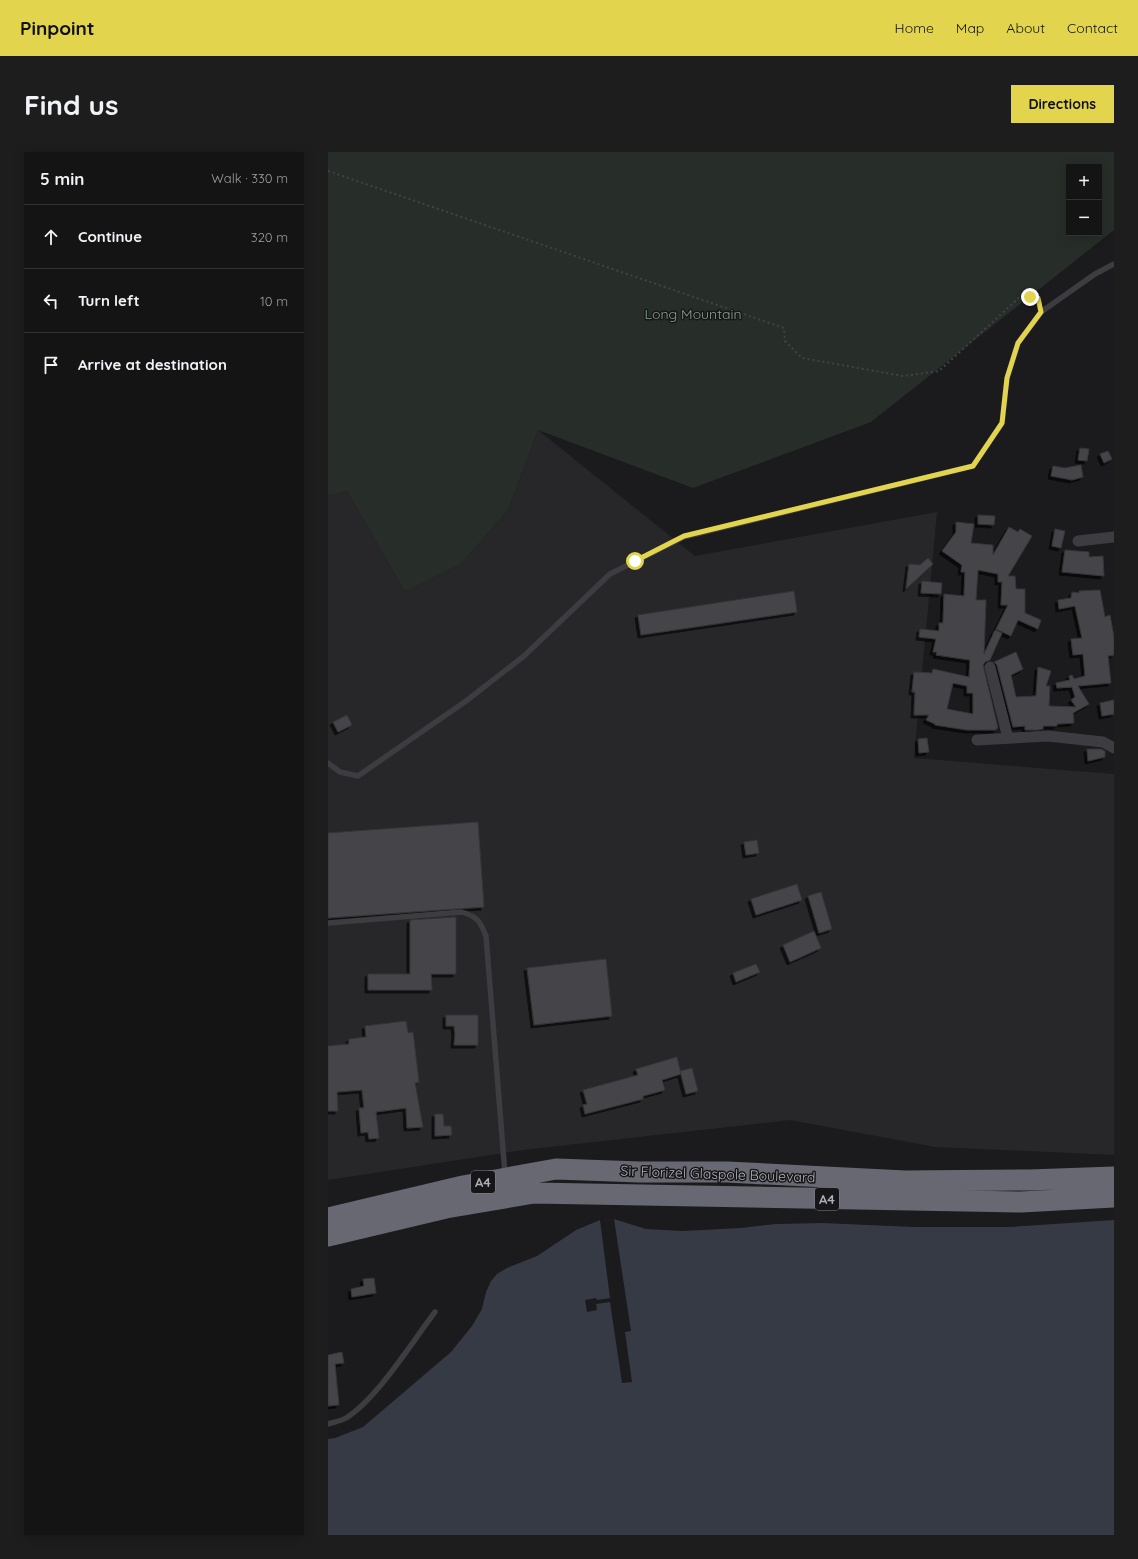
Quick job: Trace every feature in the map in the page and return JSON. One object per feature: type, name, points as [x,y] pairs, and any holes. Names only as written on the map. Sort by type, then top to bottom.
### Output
[{"type":"highway","name":"Sir Florizel Glaspole Boulevard","points":[[328,1218],[404,1199],[556,1169],[640,1172],[726,1172],[905,1181],[1029,1180],[1114,1177]]},
{"type":"highway","name":"Sir Florizel Glaspole Boulevard","points":[[328,1236],[446,1208],[534,1193],[1021,1202],[1114,1197]]},
{"type":"street","points":[[1078,541],[1114,537]]},
{"type":"street","points":[[990,667],[1008,738]]},
{"type":"street","points":[[977,740],[1048,736],[1103,742],[1114,748]]},
{"type":"lane","points":[[328,763],[340,772],[358,776],[466,701],[524,656],[610,574],[684,536],[973,466],[1002,423],[1007,378],[1018,343],[1041,312],[1095,274],[1114,264]]},
{"type":"lane","points":[[328,923],[462,912],[472,915],[481,922],[486,936],[505,1178]]},
{"type":"lane","points":[[328,1424],[345,1419],[364,1403],[383,1382],[435,1312]]},
{"type":"path","points":[[328,171],[784,328],[785,340],[802,358],[903,376],[939,371],[1021,296],[1038,298],[1041,312]]},
{"type":"shaded area","points":[[538,430],[695,556],[937,512],[914,758],[1114,774],[1114,1155],[935,1147],[790,1120],[523,1150],[328,1180],[328,496],[347,491],[405,592],[461,564],[508,510]]},
{"type":"shaded area","points":[[614,1219],[646,1229],[682,1231],[741,1228],[776,1224],[823,1223],[914,1227],[1010,1227],[1114,1220],[1114,1535],[328,1535],[328,1439],[335,1438],[363,1427],[451,1352],[472,1326],[482,1309],[486,1292],[491,1281],[497,1274],[507,1268],[537,1256],[576,1230],[600,1220]]},
{"type":"green space","name":"Long Mountain","points":[[328,152],[1114,152],[1114,230],[871,422],[693,488],[538,430],[508,510],[461,564],[405,592],[347,491],[328,496]]},
{"type":"pier","points":[[614,1219],[631,1331],[625,1332],[632,1382],[622,1383],[610,1302],[596,1304],[597,1310],[587,1312],[585,1300],[610,1298],[600,1220]]},
{"type":"building","points":[[1080,448],[1089,449],[1087,461],[1078,460]]},
{"type":"building","points":[[1108,451],[1112,459],[1104,463],[1100,454]]},
{"type":"building","points":[[1081,465],[1083,477],[1072,480],[1051,476],[1053,466],[1065,468]]},
{"type":"building","points":[[978,515],[995,516],[994,525],[978,524]]},
{"type":"building","points":[[956,522],[974,524],[971,543],[993,545],[993,555],[1009,527],[1018,532],[1020,529],[1032,536],[1008,576],[1015,576],[1016,589],[1025,589],[1025,613],[1041,620],[1038,629],[1018,620],[1011,636],[996,629],[1008,605],[1001,605],[1002,582],[998,582],[998,574],[978,570],[976,600],[986,600],[984,654],[995,630],[1002,633],[990,660],[985,662],[983,665],[998,728],[996,730],[967,730],[935,725],[926,720],[929,715],[914,715],[915,692],[912,692],[914,672],[932,673],[933,669],[969,677],[970,660],[936,655],[937,652],[933,652],[936,639],[919,637],[920,629],[939,631],[939,623],[943,623],[944,594],[964,596],[965,572],[961,572],[962,565],[942,551],[956,532]],"holes":[[[953,683],[967,686],[967,693],[973,693],[973,714],[947,709]]]},
{"type":"building","points":[[1055,529],[1065,531],[1061,548],[1052,546]]},
{"type":"building","points":[[1065,550],[1089,552],[1089,557],[1103,556],[1104,576],[1062,572]]},
{"type":"building","points":[[928,558],[933,564],[906,589],[909,564],[920,565]]},
{"type":"building","points":[[922,581],[942,583],[941,594],[921,593]]},
{"type":"building","points":[[1100,590],[1105,617],[1110,615],[1114,637],[1114,655],[1108,656],[1111,683],[1078,686],[1089,704],[1073,713],[1074,723],[1057,724],[1057,726],[1043,726],[1043,729],[1038,730],[1025,730],[1025,726],[1013,727],[997,665],[994,662],[1016,652],[1023,669],[1011,675],[1016,697],[1036,696],[1038,667],[1051,671],[1046,686],[1050,686],[1049,706],[1076,707],[1071,700],[1075,697],[1072,687],[1057,688],[1056,683],[1070,680],[1069,676],[1072,675],[1074,679],[1085,676],[1083,654],[1073,655],[1071,639],[1082,638],[1075,606],[1059,609],[1058,600],[1071,598],[1072,592],[1079,593],[1079,591]]},
{"type":"building","points":[[794,591],[797,612],[641,635],[638,615]]},
{"type":"building","points":[[1114,700],[1114,714],[1102,716],[1100,703]]},
{"type":"building","points":[[347,715],[352,725],[338,732],[333,722]]},
{"type":"building","points":[[927,738],[929,752],[919,753],[918,739]]},
{"type":"building","points":[[1087,749],[1101,749],[1105,751],[1105,757],[1088,761]]},
{"type":"building","points":[[478,822],[484,907],[328,918],[328,833]]},
{"type":"building","points":[[757,840],[759,853],[746,855],[744,842]]},
{"type":"building","points":[[797,884],[802,900],[756,915],[751,899]]},
{"type":"building","points":[[821,892],[832,929],[819,933],[808,896]]},
{"type":"building","points":[[456,917],[456,974],[431,974],[432,990],[368,990],[368,974],[410,974],[410,920]]},
{"type":"building","points":[[814,931],[821,948],[790,962],[783,945]]},
{"type":"building","points":[[606,959],[612,1016],[534,1025],[527,968]]},
{"type":"building","points":[[756,964],[760,972],[736,982],[733,973]]},
{"type":"building","points":[[446,1015],[478,1015],[478,1045],[454,1045],[454,1026],[446,1026]]},
{"type":"building","points":[[406,1021],[408,1033],[413,1032],[419,1082],[415,1083],[423,1127],[407,1128],[406,1108],[376,1112],[379,1138],[369,1139],[368,1132],[361,1133],[359,1108],[364,1108],[362,1090],[337,1092],[338,1111],[328,1111],[328,1046],[349,1044],[349,1039],[366,1037],[365,1026]]},
{"type":"building","points":[[677,1057],[681,1074],[662,1080],[665,1090],[643,1096],[643,1099],[585,1114],[583,1105],[587,1104],[583,1090],[638,1075],[636,1069]]},
{"type":"building","points":[[692,1068],[698,1091],[686,1094],[680,1071]]},
{"type":"building","points":[[435,1114],[443,1114],[444,1126],[451,1126],[452,1135],[435,1136]]},
{"type":"building","points":[[374,1278],[376,1293],[352,1297],[351,1289],[364,1286],[363,1279]]},
{"type":"building","points":[[342,1352],[344,1363],[335,1364],[339,1405],[328,1406],[328,1355]]},
{"type":"route","points":[[635,561],[684,536],[973,466],[1002,423],[1007,378],[1018,343],[1041,312],[1038,298],[1030,297]]}]
